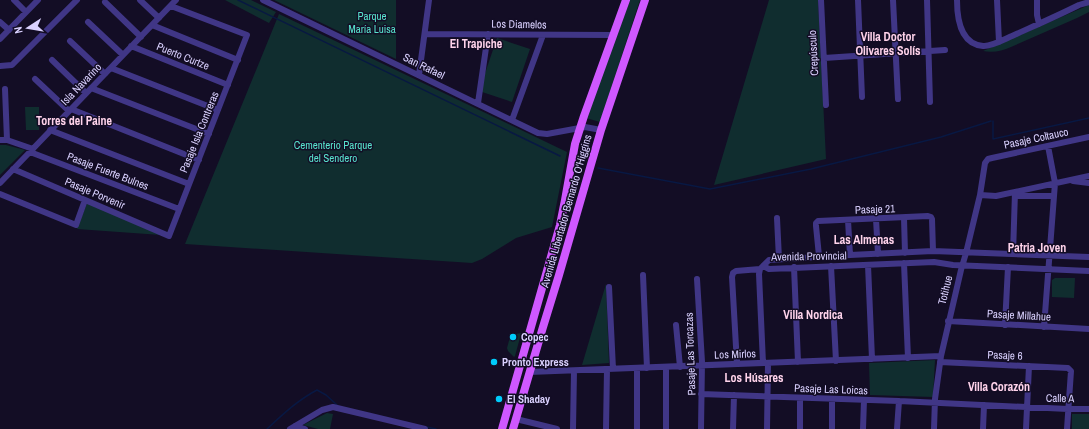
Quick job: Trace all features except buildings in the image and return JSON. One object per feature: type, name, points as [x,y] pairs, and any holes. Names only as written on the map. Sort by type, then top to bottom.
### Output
[{"type":"main road","name":"Avenida Libertador Bernardo O'Higgins","points":[[502,429],[560,225],[575,144],[626,0]]},
{"type":"main road","name":"Avenida Libertador Bernardo O'Higgins","points":[[513,429],[601,130],[645,0]]},
{"type":"street","points":[[14,0],[26,12]]},
{"type":"street","points":[[0,40],[38,0]]},
{"type":"street","points":[[0,66],[12,66],[76,0]]},
{"type":"street","points":[[140,0],[159,18]]},
{"type":"street","name":"Isla Navarino","points":[[0,182],[176,0]]},
{"type":"street","name":"San Rafael","points":[[263,0],[542,134],[580,128],[601,130]]},
{"type":"street","points":[[419,75],[429,0]]},
{"type":"street","name":"Crepúsculo","points":[[821,0],[826,105]]},
{"type":"street","points":[[858,0],[862,97]]},
{"type":"street","points":[[893,0],[898,99]]},
{"type":"street","points":[[927,0],[930,102]]},
{"type":"street","points":[[956,0],[961,29],[972,43],[984,47],[999,42],[1079,5],[1089,2]]},
{"type":"street","points":[[997,0],[999,42]]},
{"type":"street","points":[[1037,0],[1037,15],[1039,24]]},
{"type":"street","points":[[105,2],[141,37]]},
{"type":"street","name":"Pasaje Isla Contreras","points":[[169,236],[248,35],[171,6]]},
{"type":"street","points":[[0,22],[9,30]]},
{"type":"street","points":[[88,22],[123,55]]},
{"type":"street","points":[[152,25],[238,60]]},
{"type":"street","name":"Los Diamelos","points":[[425,34],[613,35]]},
{"type":"street","points":[[478,104],[488,34]]},
{"type":"street","points":[[512,120],[543,34]]},
{"type":"street","points":[[70,41],[105,74]]},
{"type":"street","name":"Puerto Curtze","points":[[131,46],[228,85]]},
{"type":"street","points":[[824,58],[945,50]]},
{"type":"street","points":[[52,60],[89,91],[209,134]]},
{"type":"street","points":[[111,68],[218,110]]},
{"type":"street","points":[[34,79],[70,110],[198,160]]},
{"type":"street","points":[[3,140],[5,89]]},
{"type":"street","points":[[50,130],[189,184]]},
{"type":"street","name":"Pasaje Coltauco","points":[[988,159],[1089,137]]},
{"type":"street","name":"Pasaje Fuerte Bulnes","points":[[3,140],[179,210]]},
{"type":"street","points":[[1044,327],[1055,183],[1048,146]]},
{"type":"street","name":"Totihue","points":[[934,429],[935,403],[940,359],[948,321],[980,195],[985,163],[988,159]]},
{"type":"street","name":"Pasaje Porvenir","points":[[13,169],[169,236]]},
{"type":"street","points":[[1015,194],[1067,180],[1089,176]]},
{"type":"street","points":[[1067,180],[1089,183]]},
{"type":"street","points":[[0,194],[76,225],[85,200]]},
{"type":"street","points":[[1013,254],[1015,194]]},
{"type":"street","points":[[980,195],[996,196],[1015,194],[1054,196]]},
{"type":"street","name":"Pasaje 21","points":[[819,256],[816,226],[818,221],[928,216],[932,219],[933,251]]},
{"type":"street","points":[[777,218],[779,259]]},
{"type":"street","points":[[904,218],[905,253]]},
{"type":"street","points":[[876,219],[878,254]]},
{"type":"street","points":[[848,220],[850,255]]},
{"type":"street","points":[[1089,250],[1089,257]]},
{"type":"street","name":"Avenida Provincial","points":[[761,268],[769,260],[779,259],[933,251],[1089,257]]},
{"type":"street","name":"Avenida Provincial","points":[[761,268],[769,269],[934,262],[962,265],[1089,270]]},
{"type":"street","points":[[904,263],[908,358]]},
{"type":"street","points":[[868,265],[872,359]]},
{"type":"street","points":[[831,266],[836,360]]},
{"type":"street","points":[[794,267],[798,362]]},
{"type":"street","points":[[1005,324],[1008,267]]},
{"type":"street","points":[[737,364],[732,277],[733,273],[736,271],[761,268],[759,274],[766,363],[767,429]]},
{"type":"street","points":[[643,275],[647,368]]},
{"type":"street","name":"Pasaje Las Torcazas","points":[[697,279],[702,366],[701,429]]},
{"type":"street","points":[[606,429],[610,369],[609,287]]},
{"type":"street","name":"Pasaje Millahue","points":[[948,321],[1089,329]]},
{"type":"street","points":[[676,325],[680,367]]},
{"type":"street","name":"Los Mirlos","points":[[529,372],[836,360],[908,358],[940,359]]},
{"type":"street","name":"Pasaje 6","points":[[940,359],[1068,368],[1070,371],[1068,409]]},
{"type":"street","points":[[1026,429],[1029,366]]},
{"type":"street","points":[[666,367],[666,429]]},
{"type":"street","points":[[637,368],[637,429]]},
{"type":"street","points":[[573,429],[574,371]]},
{"type":"street","name":"Pasaje Las Loicas","points":[[701,394],[935,403]]},
{"type":"street","points":[[733,429],[734,396]]},
{"type":"street","points":[[800,398],[800,429]]},
{"type":"street","points":[[832,399],[832,429]]},
{"type":"street","points":[[864,400],[864,429]]},
{"type":"street","points":[[897,429],[899,402]]},
{"type":"street","name":"Calle A","points":[[935,403],[1089,409]]},
{"type":"street","points":[[983,429],[984,405]]},
{"type":"street","points":[[293,428],[322,410],[333,407],[425,429]]},
{"type":"street","points":[[1067,429],[1068,409]]},
{"type":"street","points":[[516,418],[557,429]]},
{"type":"street","points":[[293,428],[305,429]]},
{"type":"green space","points":[[225,0],[251,0],[276,12],[269,23]]},
{"type":"green space","name":"Parque María Luisa","points":[[274,0],[396,0],[396,59]]},
{"type":"green space","points":[[630,0],[640,0],[600,122],[586,118]]},
{"type":"green space","points":[[769,0],[818,0],[826,159],[714,185]]},
{"type":"green space","points":[[1089,5],[1089,12],[1011,47],[1004,50],[990,52],[983,51]]},
{"type":"green space","name":"Cementerio Parque del Sendero","points":[[279,14],[567,152],[552,227],[516,238],[482,259],[472,263],[185,244]]},
{"type":"green space","points":[[497,38],[530,49],[512,102],[479,91]]},
{"type":"green space","points":[[25,107],[39,107],[39,130],[26,130]]},
{"type":"green space","points":[[0,145],[25,150],[0,175]]},
{"type":"green space","points":[[87,203],[161,235],[77,229]]},
{"type":"green space","points":[[1055,278],[1075,278],[1074,298],[1052,297],[1052,280]]},
{"type":"green space","points":[[606,284],[609,363],[582,365]]},
{"type":"green space","points":[[521,333],[514,357],[507,348],[510,337],[511,335]]},
{"type":"green space","points":[[935,360],[933,397],[870,395],[869,363]]},
{"type":"green space","points":[[327,413],[333,414],[330,429],[318,429],[303,425]]},
{"type":"green space","points":[[1072,414],[1089,414],[1089,429],[1072,429]]},
{"type":"waterway","points":[[238,0],[560,156]]},
{"type":"waterway","points":[[993,121],[993,139],[1089,118]]},
{"type":"waterway","points":[[598,168],[710,189],[811,169],[941,137],[991,121]]},
{"type":"waterway","points":[[267,429],[297,403],[317,390],[326,395],[337,405]]},
{"type":"waterway","points":[[427,427],[436,429]]},
{"type":"place","name":"Copec","points":[[513,337]]},
{"type":"place","name":"Pronto Express","points":[[494,362]]},
{"type":"place","name":"El Shaday","points":[[499,399]]},
{"type":"district","name":"El Trapiche","points":[[476,44]]},
{"type":"district","name":"Villa Doctor Olivares Solís","points":[[888,44]]},
{"type":"district","name":"Torres del Paine","points":[[74,121]]},
{"type":"district","name":"Las Almenas","points":[[864,240]]},
{"type":"district","name":"Patria Joven","points":[[1037,248]]},
{"type":"district","name":"Villa Nordica","points":[[813,315]]},
{"type":"district","name":"Los Húsares","points":[[754,378]]},
{"type":"district","name":"Villa Corazón","points":[[999,387]]}]
